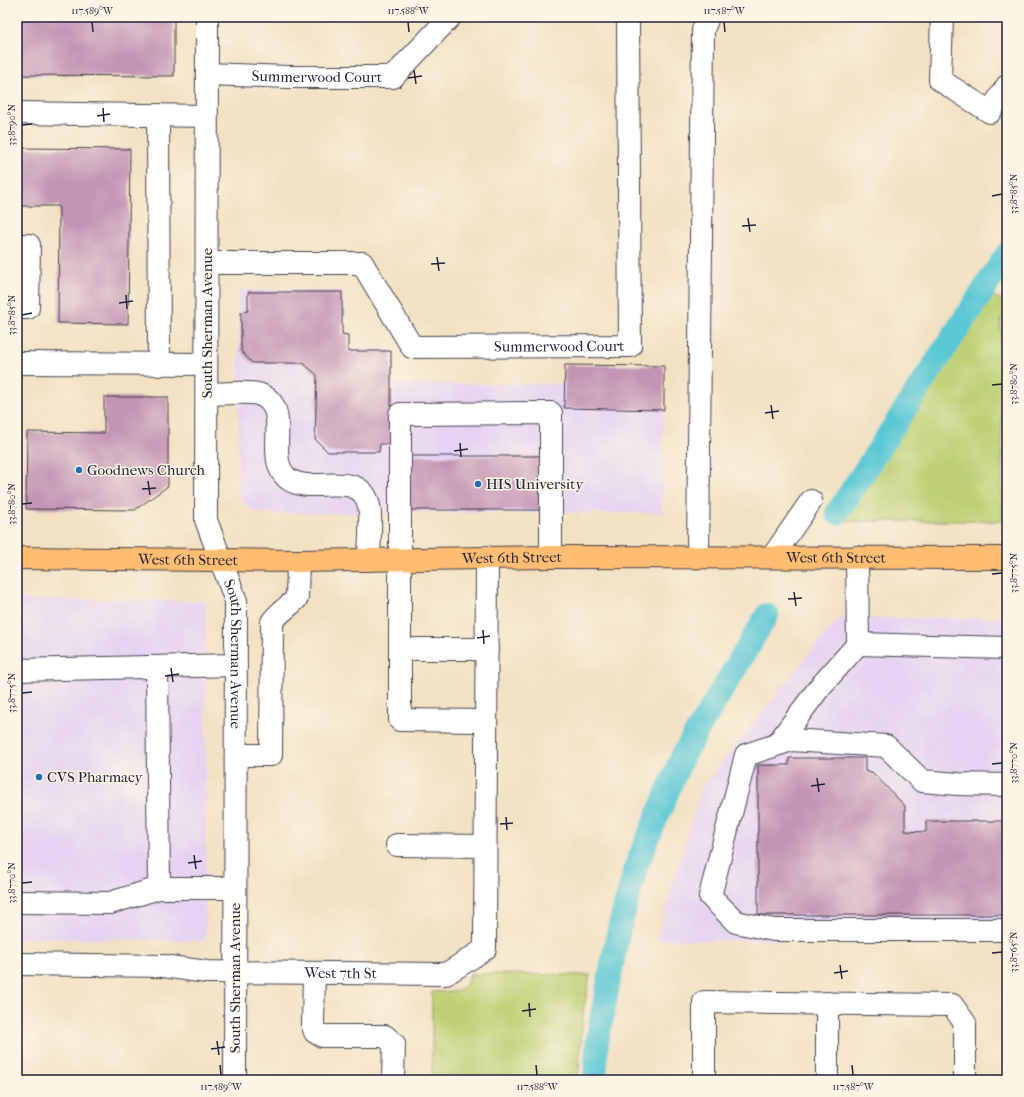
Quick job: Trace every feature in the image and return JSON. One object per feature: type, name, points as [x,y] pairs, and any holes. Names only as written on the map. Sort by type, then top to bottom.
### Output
[{"type":"main road","name":"West 6th Street","points":[[17,558],[298,561],[551,556],[1007,558]]},
{"type":"street","name":"South Sherman Avenue","points":[[207,17],[206,520],[236,601],[235,1080]]},
{"type":"street","name":"Summerwood Court","points":[[207,74],[288,77],[393,77],[450,17]]},
{"type":"street","name":"Summerwood Court","points":[[207,264],[362,263],[412,347],[630,346],[628,17]]},
{"type":"street","points":[[698,556],[703,30],[708,17]]},
{"type":"street","points":[[942,17],[940,80],[990,112],[1007,86]]},
{"type":"street","points":[[17,113],[206,116]]},
{"type":"street","points":[[158,115],[159,365]]},
{"type":"street","points":[[17,245],[29,245],[28,308],[17,308]]},
{"type":"street","points":[[17,364],[206,364]]},
{"type":"street","points":[[207,394],[258,394],[269,401],[277,413],[278,465],[287,478],[302,485],[347,484],[361,490],[369,505],[369,560]]},
{"type":"street","points":[[486,721],[400,720],[400,414],[551,413],[551,556]]},
{"type":"street","points":[[773,556],[811,501]]},
{"type":"street","points":[[397,845],[485,846],[487,557]]},
{"type":"street","points":[[778,743],[820,688],[858,644],[857,557]]},
{"type":"street","points":[[236,755],[271,755],[272,622],[279,612],[290,606],[297,598],[298,561]]},
{"type":"street","points":[[858,644],[1007,648]]},
{"type":"street","points":[[400,649],[487,649]]},
{"type":"street","points":[[17,670],[236,665]]},
{"type":"street","points":[[157,668],[159,888]]},
{"type":"street","points":[[1007,785],[922,781],[886,746],[791,740],[778,743],[746,755],[710,896],[736,922],[774,930],[1007,930]]},
{"type":"street","name":"West 7th St","points":[[17,964],[163,966],[197,971],[235,973],[446,974],[485,949],[485,846]]},
{"type":"street","points":[[17,902],[110,903],[159,888],[235,888]]},
{"type":"street","points":[[314,973],[313,1026],[315,1032],[322,1036],[385,1036],[394,1044],[393,1080]]},
{"type":"street","points":[[704,1080],[704,1002],[952,1005],[966,1023],[965,1080]]},
{"type":"street","points":[[827,1003],[827,1080]]},
{"type":"shaded area","points":[[239,290],[344,291],[344,333],[349,334],[349,348],[393,349],[394,384],[564,384],[565,365],[664,366],[662,513],[393,512],[393,514],[263,513],[253,511],[241,501],[238,492]]},
{"type":"shaded area","points":[[17,599],[206,601],[206,941],[17,938]]},
{"type":"shaded area","points":[[838,618],[1007,618],[1007,941],[656,940],[701,788]]},
{"type":"green space","points":[[991,295],[1007,302],[1007,309],[1001,319],[1002,521],[840,521]]},
{"type":"green space","points":[[470,974],[590,975],[583,1013],[578,1080],[432,1080],[432,992],[459,991],[466,985]]},
{"type":"building","points":[[17,17],[174,17],[174,76],[17,75]]},
{"type":"building","points":[[17,148],[130,149],[128,324],[58,323],[59,206],[17,206]]},
{"type":"building","points":[[248,292],[342,292],[342,334],[348,335],[348,351],[391,351],[391,444],[380,444],[379,452],[328,452],[315,439],[317,375],[303,363],[252,363],[241,351],[241,312],[248,311]]},
{"type":"building","points":[[565,365],[664,366],[664,410],[564,408]]},
{"type":"building","points":[[104,397],[168,397],[168,486],[135,510],[26,509],[27,432],[104,433]]},
{"type":"building","points":[[409,456],[545,456],[544,510],[409,510]]},
{"type":"building","points":[[789,758],[865,758],[865,771],[872,772],[905,806],[905,831],[926,832],[926,821],[1007,821],[1007,915],[758,915],[758,765],[789,765]]},
{"type":"waterway","points":[[837,513],[1007,254]]},
{"type":"waterway","points":[[595,1080],[597,1042],[619,929],[637,864],[683,755],[767,615]]},
{"type":"place","name":"Goodnews Church","points":[[79,470]]},
{"type":"place","name":"HIS University","points":[[478,484]]},
{"type":"place","name":"CVS Pharmacy","points":[[39,777]]}]
